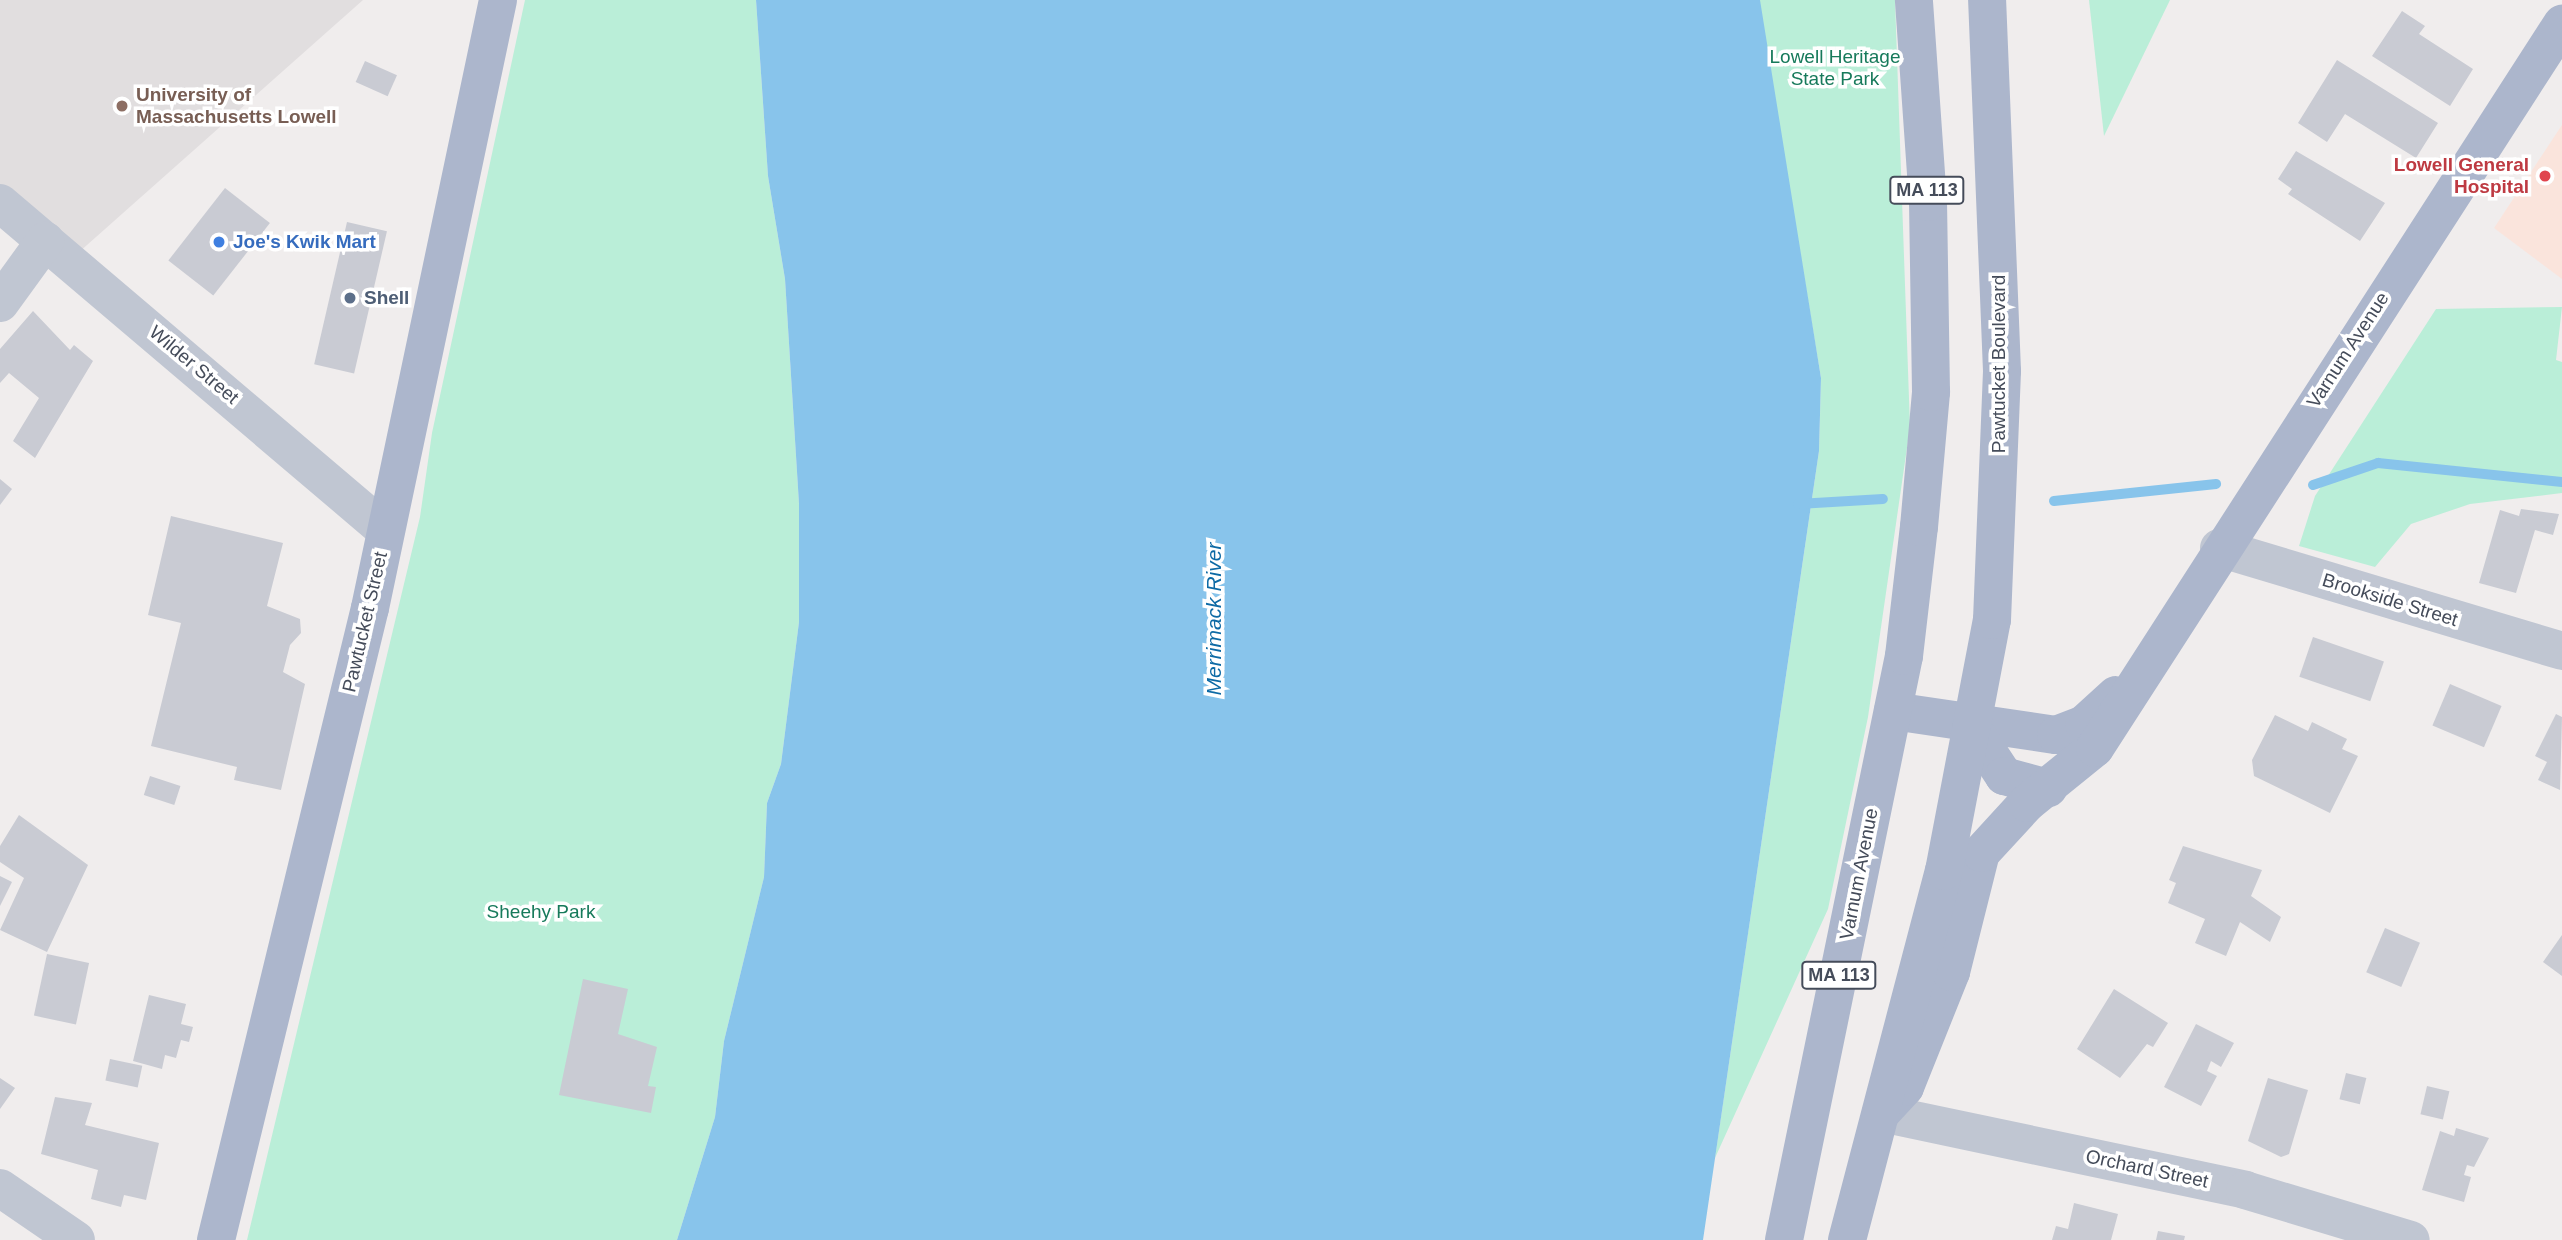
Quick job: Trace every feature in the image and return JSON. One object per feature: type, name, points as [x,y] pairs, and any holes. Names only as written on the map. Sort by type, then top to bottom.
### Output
[{"type":"main road","name":"Pawtucket Street","points":[[216,1240],[385,530],[498,0]]},
{"type":"main road","name":"MA 113","points":[[1893,710],[1931,392],[1928,202],[1914,0]]},
{"type":"main road","name":"Pawtucket Boulevard","points":[[1971,726],[1992,620],[2002,371],[1987,0]]},
{"type":"main road","name":"Varnum Avenue","points":[[1881,1113],[1905,1087],[1951,972],[1981,853],[2048,788],[2095,748],[2135,677],[2562,24]]},
{"type":"main road","name":"Varnum Avenue","points":[[1784,1240],[1893,710],[1971,726],[2056,735],[2084,724],[2135,677]]},
{"type":"main road","name":"Varnum Avenue","points":[[1847,1240],[1944,871],[1971,726]]},
{"type":"main road","points":[[1971,726],[2004,776],[2048,788]]},
{"type":"street","name":"Wilder Street","points":[[0,204],[385,530]]},
{"type":"street","points":[[0,303],[45,241]]},
{"type":"street","name":"Brookside Street","points":[[2219,548],[2562,651]]},
{"type":"street","name":"Orchard Street","points":[[1881,1113],[2245,1190],[2411,1240]]},
{"type":"street","points":[[0,1188],[76,1240]]},
{"type":"shaded area","name":"University of Massachusetts Lowell","points":[[0,0],[363,0],[69,261],[0,212]]},
{"type":"shaded area","name":"Lowell General Hospital","points":[[2562,125],[2562,279],[2494,228]]},
{"type":"green space","name":"Sheehy Park","points":[[525,0],[756,0],[768,176],[785,279],[799,504],[799,622],[781,764],[767,803],[764,877],[724,1041],[715,1117],[677,1240],[247,1240],[420,517],[432,433]]},
{"type":"green space","name":"Lowell Heritage State Park","points":[[1758,0],[1895,0],[1910,427],[1868,717],[1828,909],[1715,1158],[1819,451],[1821,378]]},
{"type":"green space","points":[[2089,0],[2170,0],[2104,136]]},
{"type":"green space","points":[[2562,307],[2556,360],[2562,362],[2562,493],[2470,504],[2411,524],[2375,567],[2299,546],[2315,496],[2436,309]]},
{"type":"water","name":"Merrimack River","points":[[756,0],[1760,0],[1821,378],[1819,451],[1703,1240],[677,1240],[715,1117],[724,1041],[764,877],[767,803],[781,764],[799,622],[799,504],[785,279],[768,176]]},
{"type":"building","points":[[2402,11],[2425,26],[2419,34],[2473,69],[2450,106],[2372,56]]},
{"type":"building","points":[[2337,60],[2438,123],[2416,158],[2345,114],[2327,142],[2298,123]]},
{"type":"building","points":[[365,61],[397,75],[388,96],[356,82]]},
{"type":"building","points":[[2296,151],[2385,203],[2360,241],[2288,194],[2292,189],[2278,179]]},
{"type":"building","name":"Joe's Kwik Mart","points":[[225,188],[270,223],[213,296],[168,260]]},
{"type":"building","name":"Shell","points":[[347,222],[387,231],[354,373],[314,364]]},
{"type":"building","points":[[33,311],[70,350],[74,345],[93,361],[35,458],[13,441],[39,398],[9,373],[0,383],[0,349]]},
{"type":"building","points":[[0,479],[12,489],[0,505]]},
{"type":"building","points":[[2521,509],[2559,514],[2553,535],[2535,530],[2516,593],[2479,583],[2500,510],[2519,516]]},
{"type":"building","points":[[171,516],[283,543],[267,606],[300,619],[301,633],[290,645],[283,672],[305,684],[281,790],[234,780],[237,767],[151,746],[181,623],[148,615]]},
{"type":"building","points":[[2313,637],[2384,661],[2370,701],[2299,677]]},
{"type":"building","points":[[2450,684],[2502,706],[2484,747],[2432,725]]},
{"type":"building","points":[[2556,714],[2562,717],[2560,790],[2538,780],[2547,762],[2535,756]]},
{"type":"building","points":[[2275,715],[2308,731],[2312,722],[2347,739],[2342,749],[2358,756],[2330,813],[2254,776],[2252,760]]},
{"type":"building","points":[[150,776],[180,786],[174,805],[144,795]]},
{"type":"building","points":[[19,815],[88,865],[47,952],[0,930],[24,878],[0,862],[0,846]]},
{"type":"building","points":[[2183,846],[2262,870],[2251,896],[2281,917],[2270,942],[2240,922],[2226,956],[2195,943],[2205,919],[2168,903],[2176,883],[2169,880]]},
{"type":"building","points":[[0,876],[12,882],[0,906]]},
{"type":"building","points":[[2385,928],[2420,943],[2401,987],[2366,972]]},
{"type":"building","points":[[2562,935],[2562,976],[2543,962]]},
{"type":"building","points":[[47,954],[89,963],[76,1025],[34,1016]]},
{"type":"building","points":[[583,979],[628,989],[618,1034],[657,1047],[648,1086],[656,1087],[651,1113],[559,1095]]},
{"type":"building","points":[[2114,989],[2168,1023],[2153,1047],[2147,1044],[2120,1078],[2077,1049]]},
{"type":"building","points":[[149,995],[186,1004],[181,1024],[193,1027],[189,1042],[181,1040],[176,1058],[165,1055],[162,1069],[133,1061]]},
{"type":"building","points":[[2196,1024],[2234,1043],[2221,1067],[2211,1061],[2207,1071],[2217,1076],[2201,1106],[2164,1087]]},
{"type":"building","points":[[110,1059],[142,1066],[138,1087],[105,1081]]},
{"type":"building","points":[[2346,1073],[2366,1078],[2360,1104],[2339,1099]]},
{"type":"building","points":[[0,1078],[15,1088],[0,1109]]},
{"type":"building","points":[[2268,1078],[2308,1090],[2289,1154],[2281,1157],[2248,1141]]},
{"type":"building","points":[[2427,1086],[2449,1091],[2443,1119],[2420,1114]]},
{"type":"building","points":[[55,1097],[92,1103],[85,1125],[159,1143],[146,1200],[124,1195],[121,1207],[91,1199],[98,1170],[41,1154]]},
{"type":"building","points":[[2456,1128],[2489,1138],[2474,1167],[2467,1165],[2464,1175],[2471,1177],[2464,1202],[2422,1190],[2440,1131],[2454,1136]]},
{"type":"building","points":[[2074,1203],[2118,1214],[2111,1240],[2052,1240],[2056,1226],[2068,1229]]},
{"type":"building","points":[[2158,1231],[2185,1236],[2184,1240],[2156,1240]]},
{"type":"waterway","points":[[2313,485],[2378,463],[2562,482]]},
{"type":"waterway","points":[[2054,501],[2216,484]]},
{"type":"waterway","points":[[1798,504],[1883,499]]},
{"type":"place","name":"University of Massachusetts Lowell","points":[[122,106]]},
{"type":"place","name":"Lowell General Hospital","points":[[2545,176]]},
{"type":"place","name":"Joe's Kwik Mart","points":[[219,242]]},
{"type":"place","name":"Shell","points":[[350,298]]}]
